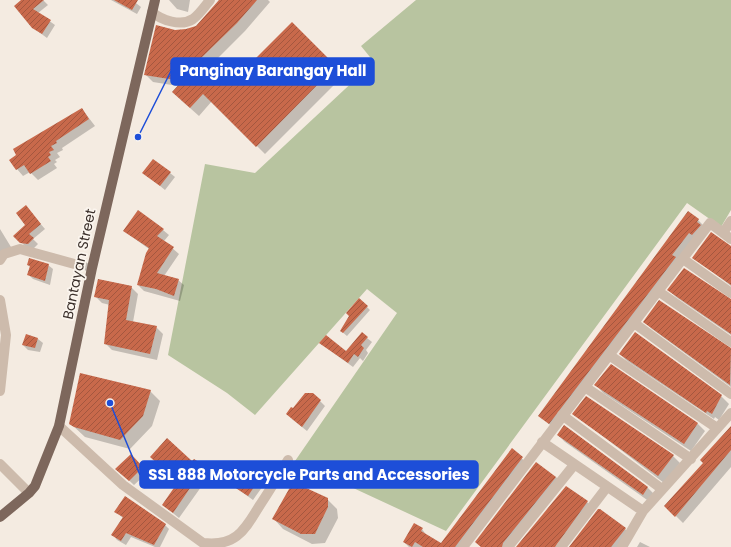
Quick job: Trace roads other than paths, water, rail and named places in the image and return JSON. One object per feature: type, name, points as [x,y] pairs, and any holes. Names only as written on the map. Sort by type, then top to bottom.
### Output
[{"type":"main road","name":"Bantayan Street","points":[[0,517],[29,493],[35,486],[59,426],[90,268],[155,0]]},
{"type":"street","points":[[152,12],[159,18],[180,23],[192,20],[210,0]]},
{"type":"street","points":[[463,547],[562,415],[710,223],[727,236],[731,221]]},
{"type":"street","points":[[0,260],[4,254],[20,249],[78,265]]},
{"type":"street","points":[[683,259],[731,293]]},
{"type":"street","points":[[658,291],[731,342]]},
{"type":"street","points":[[0,300],[6,335],[0,391]]},
{"type":"street","points":[[634,323],[731,394]]},
{"type":"street","points":[[609,355],[717,428]]},
{"type":"street","points":[[585,387],[691,459]]},
{"type":"street","points":[[622,547],[643,511],[731,413]]},
{"type":"street","points":[[562,415],[662,489]]},
{"type":"street","points":[[59,426],[123,485],[203,544],[213,546],[225,546],[244,533],[288,460]]},
{"type":"street","points":[[542,442],[643,511]]},
{"type":"street","points":[[0,464],[29,493]]},
{"type":"street","points":[[508,547],[574,465]]},
{"type":"street","points":[[561,547],[607,487]]},
{"type":"place","name":"Panginay Barangay Hall","points":[[138,137]]},
{"type":"place","name":"SSL 888 Motorcycle Parts and Accessories","points":[[110,403]]}]
